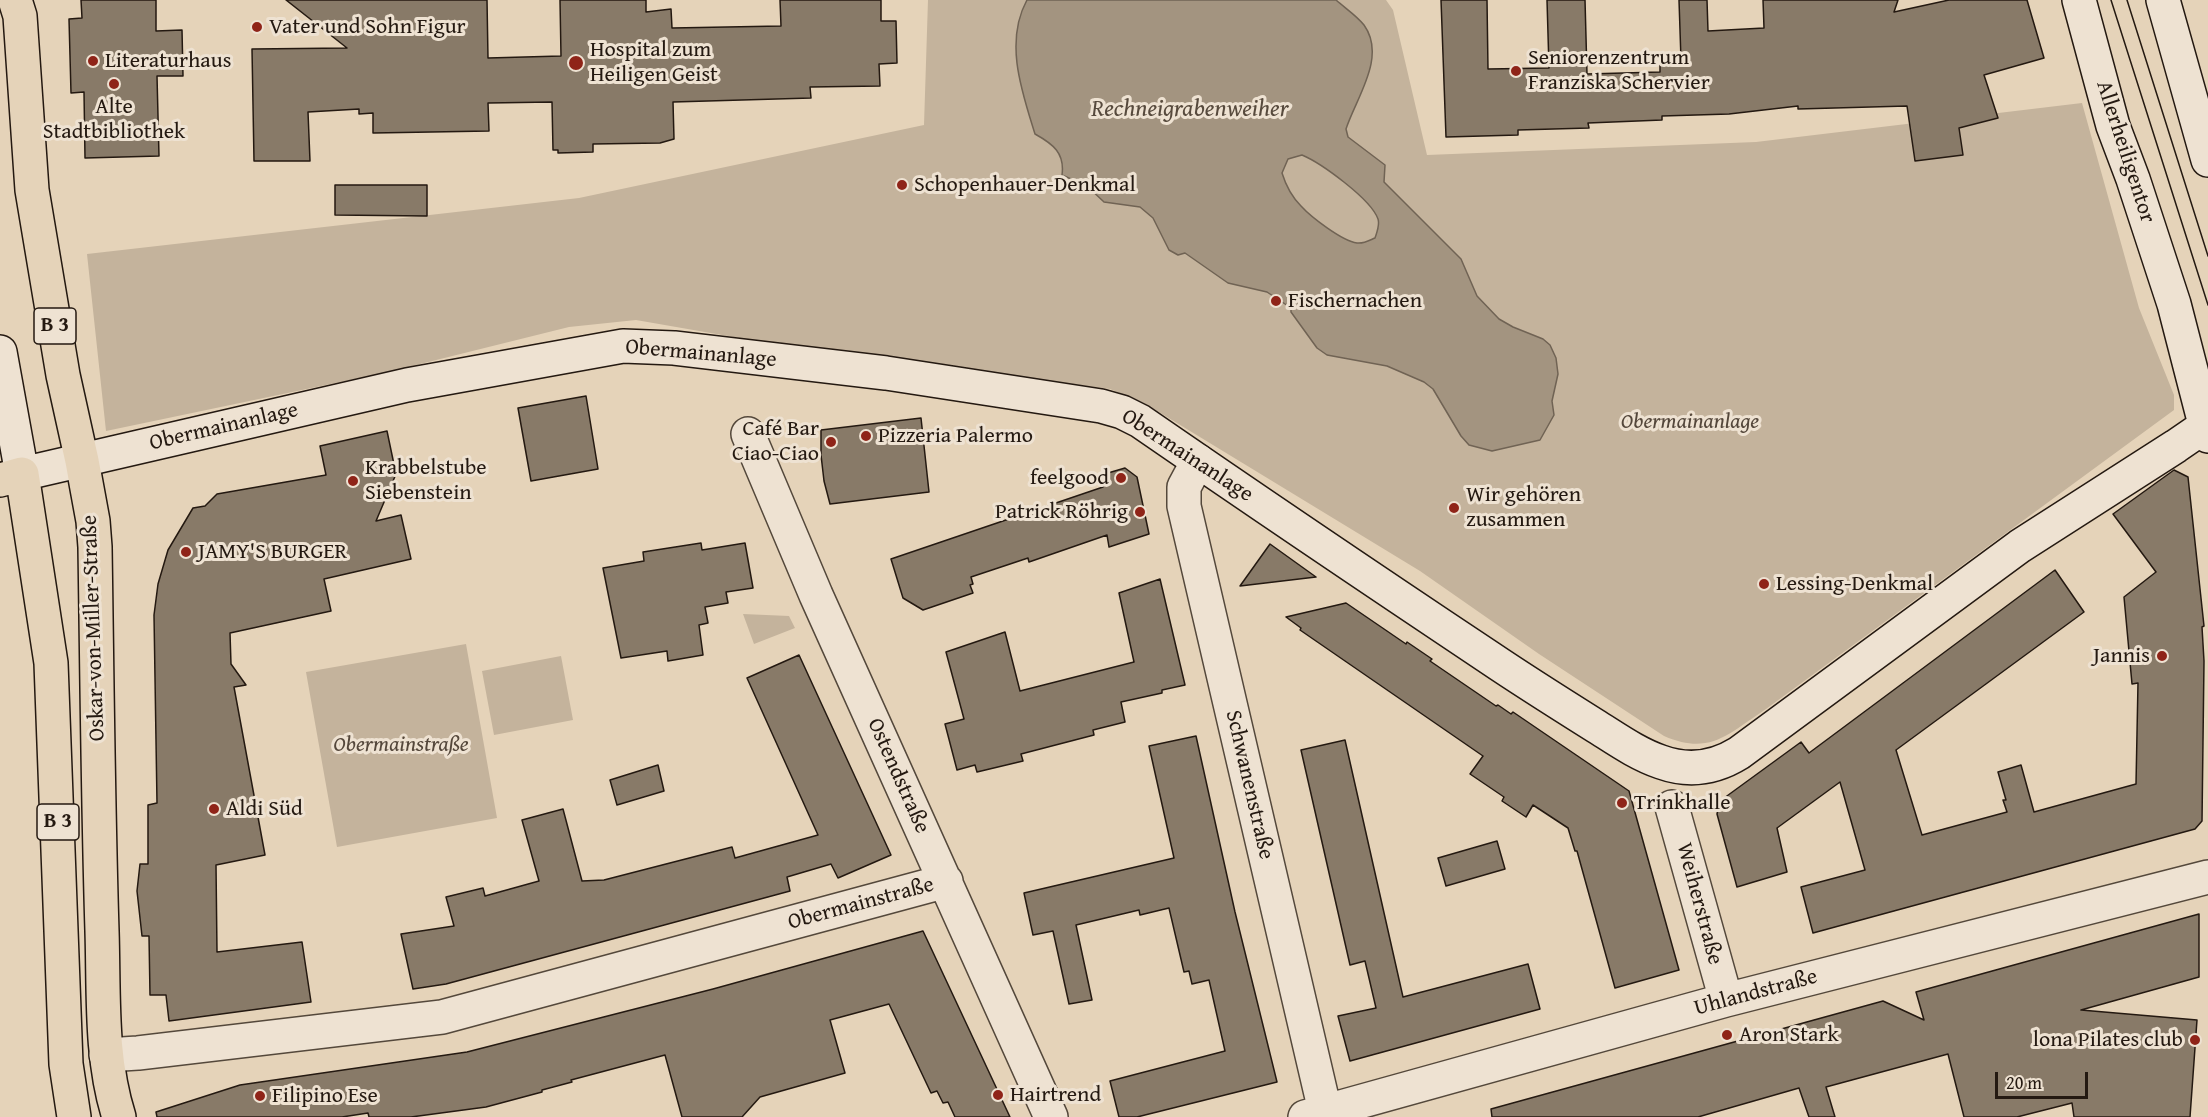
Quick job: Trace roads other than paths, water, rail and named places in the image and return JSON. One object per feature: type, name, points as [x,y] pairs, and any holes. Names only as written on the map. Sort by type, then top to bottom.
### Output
[{"type":"main road","name":"Oskar-von-Miller-Straße","points":[[19,5],[32,190],[63,375],[93,521],[98,802],[106,1055],[114,1102],[119,1117]]},
{"type":"main road","name":"Oskar-von-Miller-Straße","points":[[11,477],[51,663],[66,1064],[74,1117]]},
{"type":"street","name":"Allerheiligentor","points":[[2079,0],[2113,126],[2174,304],[2207,428]]},
{"type":"street","points":[[2163,0],[2208,160]]},
{"type":"street","name":"Allerheiligentor","points":[[2174,304],[2186,329],[2208,354]]},
{"type":"street","name":"Obermainanlage","points":[[11,477],[407,385],[582,352],[642,345],[886,373],[1094,404],[1122,412],[1140,421],[1414,608],[1614,737],[1664,763],[1700,768],[1727,760],[1739,753],[2020,546],[2207,428]]},
{"type":"street","name":"Oskar-von-Miller-Straße","points":[[0,352],[11,477]]},
{"type":"street","name":"Ostendstraße","points":[[748,434],[816,595],[1051,1117]]},
{"type":"street","name":"Schwanenstraße","points":[[1198,461],[1184,487],[1184,506],[1315,1114]]},
{"type":"street","name":"Weiherstraße","points":[[1672,807],[1726,1000]]},
{"type":"street","name":"Uhlandstraße","points":[[1315,1114],[1726,1000],[2208,877]]},
{"type":"street","name":"Obermainstraße","points":[[106,1055],[442,1017],[946,881]]},
{"type":"water","name":"Rechneigrabenweiher","points":[[1027,0],[1336,0],[1364,25],[1370,37],[1372,50],[1367,77],[1346,129],[1348,137],[1385,165],[1384,182],[1461,259],[1477,296],[1499,319],[1543,339],[1550,345],[1556,358],[1558,374],[1552,401],[1554,415],[1540,440],[1492,451],[1469,445],[1461,436],[1433,389],[1424,382],[1387,366],[1327,355],[1317,348],[1291,312],[1291,308],[1267,292],[1228,283],[1185,253],[1178,255],[1169,250],[1153,218],[1140,207],[1104,202],[1087,186],[1062,175],[1060,155],[1035,134],[1025,101],[1016,50],[1020,16]],"holes":[[[1302,155],[1333,173],[1374,211],[1379,221],[1375,238],[1360,243],[1343,238],[1319,222],[1298,203],[1282,173],[1288,159]]]},
{"type":"tram line","points":[[2111,0],[2208,305]]},
{"type":"tram line","points":[[2127,0],[2208,256]]},
{"type":"place","name":"Vater und Sohn Figur","points":[[257,27]]},
{"type":"place","name":"Literaturhaus","points":[[93,61]]},
{"type":"place","name":"Hospital zum Heiligen Geist","points":[[576,63]]},
{"type":"place","name":"Seniorenzentrum Franziska Schervier","points":[[1516,71]]},
{"type":"place","name":"Alte Stadtbibliothek","points":[[114,84]]},
{"type":"place","name":"Schopenhauer-Denkmal","points":[[902,185]]},
{"type":"place","name":"Fischernachen","points":[[1276,301]]},
{"type":"place","name":"Pizzeria Palermo","points":[[866,436]]},
{"type":"place","name":"Café Bar Ciao-Ciao","points":[[831,442]]},
{"type":"place","name":"feelgood","points":[[1121,478]]},
{"type":"place","name":"Krabbelstube Siebenstein","points":[[353,481]]},
{"type":"place","name":"Wir gehören zusammen","points":[[1454,508]]},
{"type":"place","name":"Patrick Röhrig","points":[[1140,512]]},
{"type":"place","name":"JAMY'S BURGER","points":[[186,552]]},
{"type":"place","name":"Lessing-Denkmal","points":[[1764,584]]},
{"type":"place","name":"Jannis","points":[[2162,656]]},
{"type":"place","name":"Trinkhalle","points":[[1622,803]]},
{"type":"place","name":"Aldi Süd","points":[[214,809]]},
{"type":"place","name":"Aron Stark","points":[[1727,1035]]},
{"type":"place","name":"lona Pilates club","points":[[2195,1040]]},
{"type":"place","name":"Hairtrend","points":[[998,1095]]},
{"type":"place","name":"Filipino Ese","points":[[260,1096]]}]
